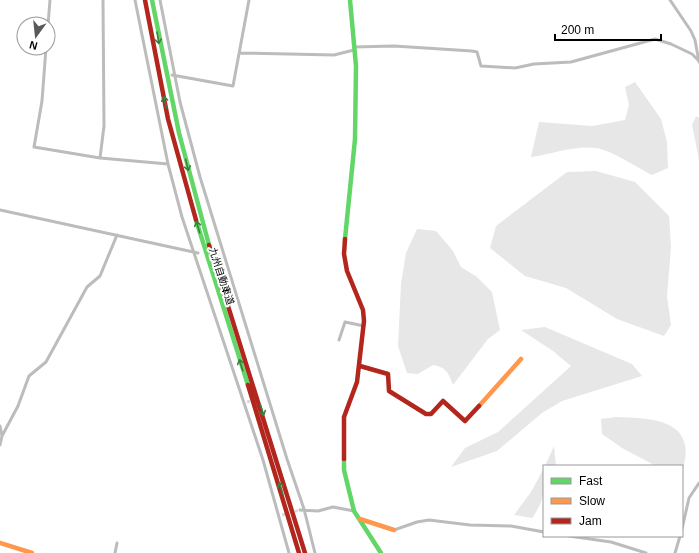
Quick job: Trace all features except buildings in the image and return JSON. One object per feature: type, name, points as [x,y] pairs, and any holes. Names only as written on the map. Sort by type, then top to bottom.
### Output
[{"type":"main road","name":"九州自動車道","points":[[145,0],[164,101],[182,172],[200,234],[272,458],[295,536],[298,553]]},
{"type":"main road","name":"九州自動車道","points":[[152,0],[170,100],[190,178],[212,253],[289,494],[305,553]]},
{"type":"main road","points":[[350,0],[356,66],[355,139],[344,254],[347,271],[363,310],[364,326],[357,382],[344,417],[344,470],[354,511],[381,553]]},
{"type":"main road","points":[[360,366],[388,374],[389,391],[426,414],[431,414],[444,401],[465,420],[521,359]]},
{"type":"main road","points":[[289,494],[308,553]]},
{"type":"main road","points":[[360,519],[394,530]]},
{"type":"main road","points":[[0,543],[32,553]]},
{"type":"street","points":[[49,16],[50,0]]},
{"type":"street","points":[[100,158],[104,126],[103,0]]},
{"type":"street","points":[[134,0],[168,164],[182,217],[196,252],[246,402],[280,516],[289,553]]},
{"type":"street","points":[[160,0],[173,75],[198,169],[315,553]]},
{"type":"street","points":[[173,75],[233,86],[249,0]]},
{"type":"street","points":[[670,0],[691,30],[695,40],[699,61]]},
{"type":"street","points":[[240,53],[334,55],[354,49],[394,46],[472,50],[477,52],[481,66],[515,68],[540,63],[571,62],[655,39],[671,44],[692,54],[699,61]]},
{"type":"street","points":[[45,56],[42,101],[34,146],[100,158],[168,164]]},
{"type":"street","points":[[0,210],[196,252]]},
{"type":"street","points":[[0,445],[2,436],[18,406],[29,376],[46,362],[87,287],[100,276],[117,235]]},
{"type":"street","points":[[220,257],[225,258]]},
{"type":"street","points":[[339,340],[344,322],[364,326]]},
{"type":"street","points":[[0,426],[2,436]]},
{"type":"street","points":[[683,525],[689,498],[699,483]]},
{"type":"street","points":[[302,509],[318,511],[333,507],[354,511]]},
{"type":"street","points":[[394,530],[417,522],[429,520],[470,525],[511,526],[543,532]]},
{"type":"street","points":[[576,537],[611,542],[646,553]]},
{"type":"street","points":[[675,553],[680,537]]},
{"type":"street","points":[[115,553],[117,543]]},
{"type":"shaded area","points":[[635,82],[661,119],[667,142],[668,168],[652,175],[602,149],[588,147],[531,157],[539,122],[592,126],[625,120],[629,105],[625,87]]},
{"type":"shaded area","points":[[696,116],[699,118],[699,160],[692,125]]},
{"type":"shaded area","points":[[596,171],[635,182],[669,216],[671,247],[667,296],[671,325],[664,336],[617,319],[566,288],[525,276],[490,248],[496,226],[567,172]]},
{"type":"shaded area","points":[[417,229],[436,231],[453,251],[461,267],[477,277],[492,292],[500,330],[488,339],[453,385],[446,371],[438,366],[433,365],[418,374],[407,373],[398,346],[401,284],[406,253]]},
{"type":"shaded area","points":[[545,327],[632,364],[642,376],[562,401],[542,413],[497,451],[451,467],[465,448],[498,432],[571,366],[553,351],[521,330]]},
{"type":"shaded area","points":[[616,417],[645,419],[670,425],[679,432],[684,442],[686,455],[683,468],[683,465],[654,465],[622,448],[602,434],[601,419]]},
{"type":"shaded area","points":[[554,446],[556,465],[545,465]]},
{"type":"shaded area","points":[[543,470],[543,494],[537,511],[532,518],[514,515],[531,492]]},
{"type":"tunnel","points":[[212,256],[220,257]]},
{"type":"tunnel","points":[[247,402],[253,400]]},
{"type":"tunnel","points":[[282,515],[300,510]]},
{"type":"traffic: fast","points":[[152,0],[179,133],[209,245]]},
{"type":"traffic: fast","points":[[345,239],[355,139],[356,66],[350,0]]},
{"type":"traffic: fast","points":[[196,220],[248,385]]},
{"type":"traffic: fast","points":[[344,459],[344,470],[354,511],[381,553]]},
{"type":"traffic: slow","points":[[479,406],[521,359]]},
{"type":"traffic: slow","points":[[360,519],[394,530]]},
{"type":"traffic: slow","points":[[0,543],[32,553]]},
{"type":"traffic: jam","points":[[145,0],[168,119],[196,220]]},
{"type":"traffic: jam","points":[[344,459],[344,417],[357,382],[364,321],[363,310],[347,271],[344,254],[345,239]]},
{"type":"traffic: jam","points":[[209,245],[305,553]]},
{"type":"traffic: jam","points":[[360,366],[388,374],[389,391],[426,414],[431,414],[443,401],[465,421],[479,406]]},
{"type":"traffic: jam","points":[[248,385],[299,553]]}]
